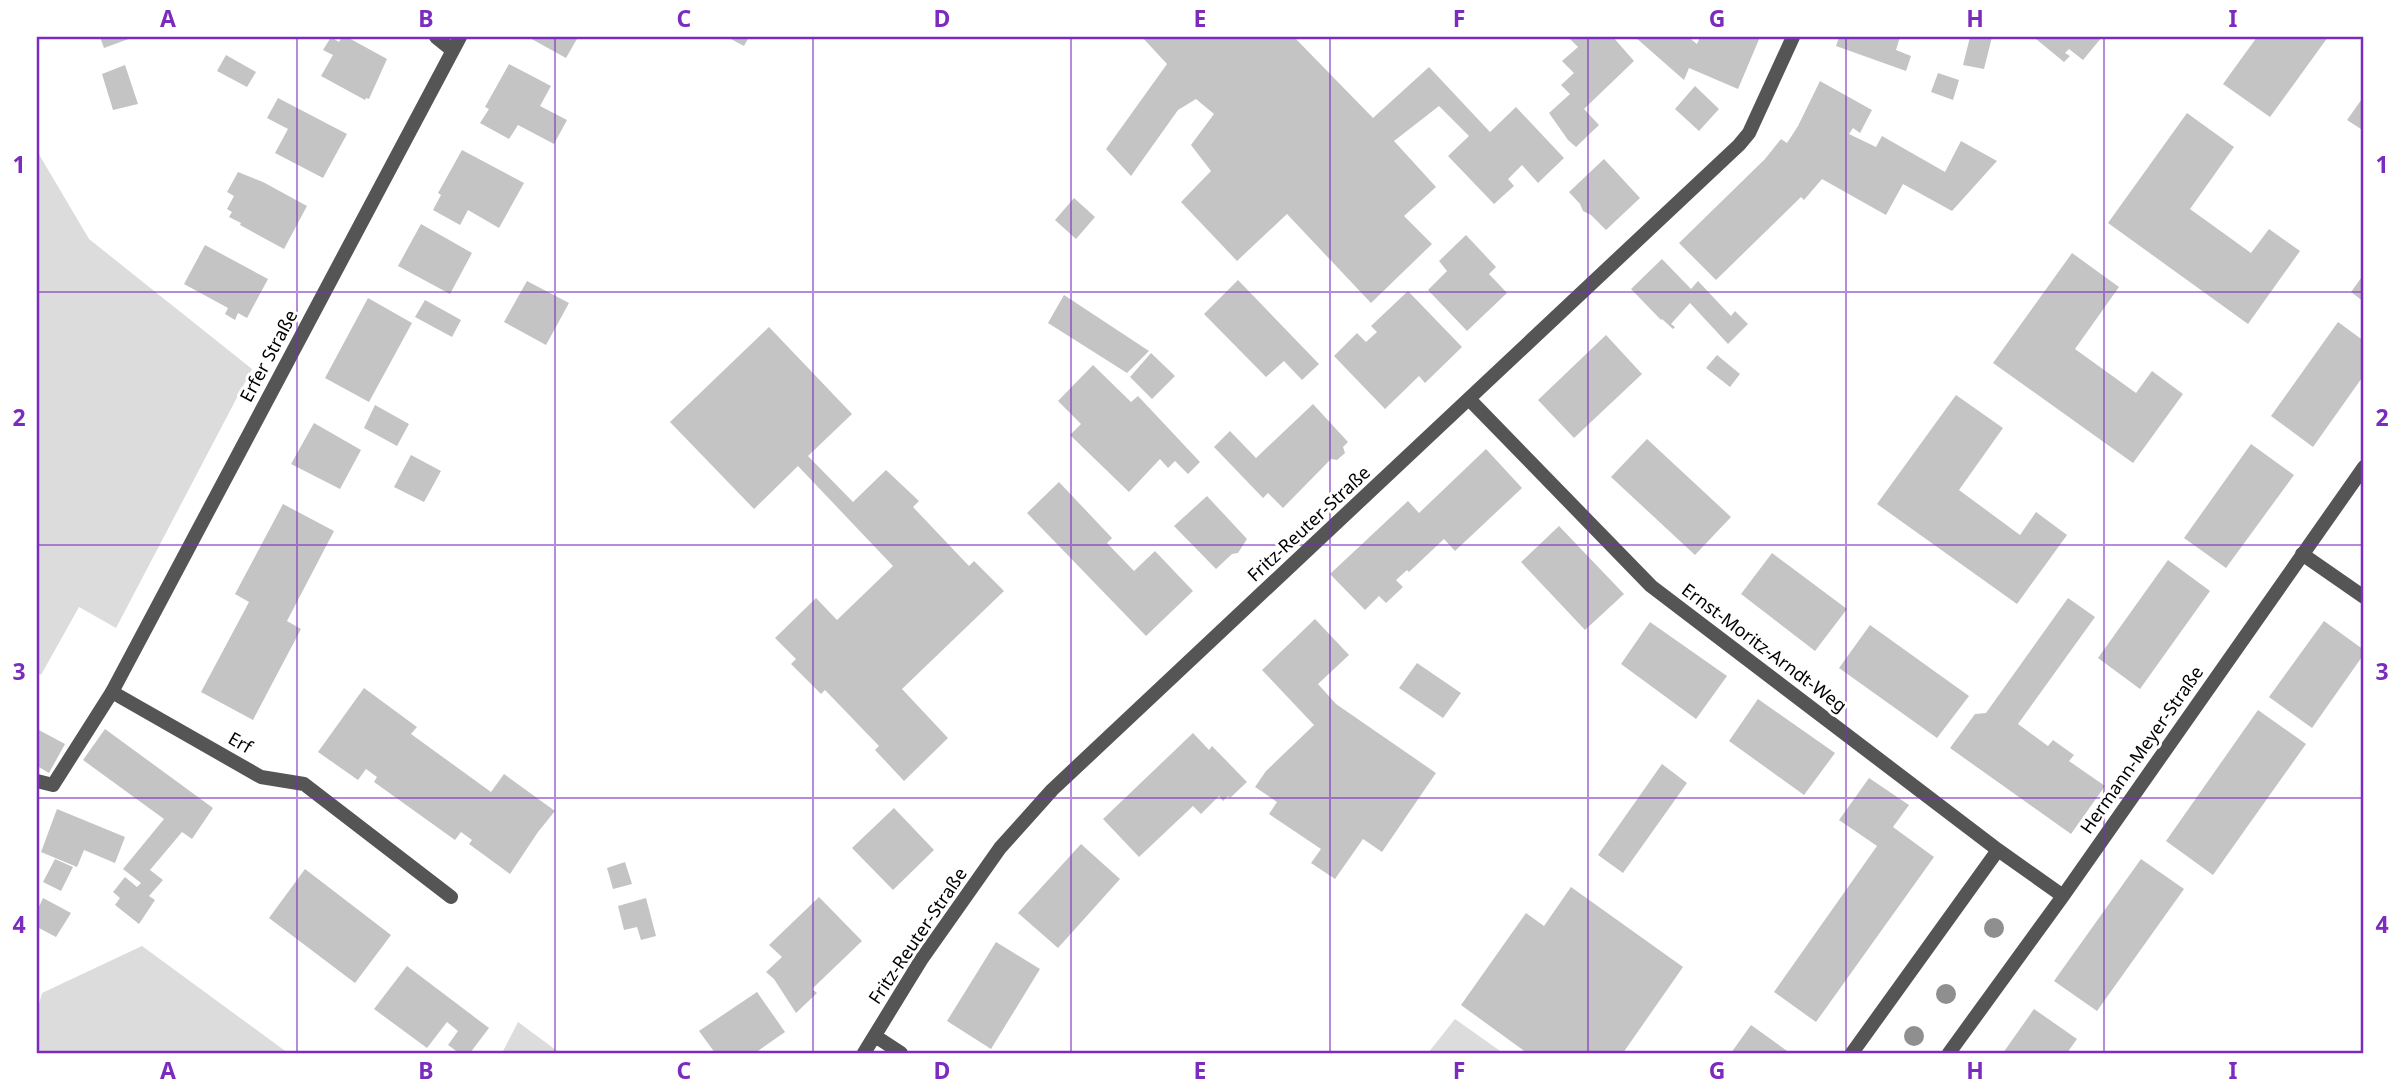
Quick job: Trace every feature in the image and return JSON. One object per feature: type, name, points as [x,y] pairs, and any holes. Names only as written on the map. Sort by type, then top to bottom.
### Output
[{"type":"street","points":[[436,37],[456,43]]},
{"type":"street","name":"Fritz-Reuter-Straße","points":[[864,1053],[921,960],[1000,848],[1052,790],[1739,145],[1754,124],[1793,37]]},
{"type":"street","name":"Erfer Straße","points":[[112,692],[456,43]]},
{"type":"street","name":"Ernst-Moritz-Arndt-Weg","points":[[1469,400],[1651,586],[1998,850],[2063,896]]},
{"type":"street","name":"Hermann-Meyer-Straße","points":[[1950,1053],[2364,467]]},
{"type":"street","points":[[2302,554],[2364,597]]},
{"type":"street","points":[[37,782],[53,785],[112,692]]},
{"type":"street","name":"Erf","points":[[112,692],[261,777],[304,784],[451,897]]},
{"type":"street","points":[[1852,1053],[1998,850]]},
{"type":"street","points":[[875,1036],[901,1053]]},
{"type":"shaded area","points":[[37,151],[89,239],[252,369],[116,628],[79,607],[41,675],[37,672]]},
{"type":"shaded area","points":[[142,946],[288,1053],[37,1053],[37,1011],[42,993]]},
{"type":"shaded area","points":[[1455,1019],[1503,1053],[1428,1053]]},
{"type":"shaded area","points":[[518,1022],[560,1053],[502,1053]]},
{"type":"building","points":[[100,37],[134,37],[104,48]]},
{"type":"building","points":[[331,37],[339,42],[342,37],[347,37],[387,59],[369,99],[365,100],[321,76],[333,55],[323,50]]},
{"type":"building","points":[[528,37],[578,37],[566,58]]},
{"type":"building","points":[[727,37],[749,37],[744,46]]},
{"type":"building","points":[[1142,37],[1294,37],[1373,118],[1429,67],[1490,132],[1516,107],[1564,158],[1538,183],[1522,165],[1508,179],[1514,186],[1494,204],[1448,156],[1469,136],[1439,106],[1394,141],[1436,187],[1404,216],[1432,244],[1371,303],[1287,214],[1237,261],[1181,202],[1211,171],[1191,145],[1214,114],[1196,99],[1178,110],[1131,176],[1106,149],[1167,64]]},
{"type":"building","points":[[1571,37],[1613,37],[1634,61],[1584,109],[1599,125],[1576,147],[1549,113],[1570,94],[1561,85],[1574,73],[1562,61],[1578,47]]},
{"type":"building","points":[[1635,37],[1688,37],[1697,44],[1700,37],[1760,37],[1738,89],[1689,68],[1684,80]]},
{"type":"building","points":[[1839,37],[1900,37],[1896,50],[1911,56],[1906,71],[1836,46]]},
{"type":"building","points":[[1970,37],[1992,37],[1984,69],[1963,65]]},
{"type":"building","points":[[2102,37],[2083,60],[2069,49],[2065,53],[2070,56],[2064,62],[2036,39]]},
{"type":"building","points":[[2257,37],[2328,37],[2270,117],[2223,84]]},
{"type":"building","points":[[226,55],[256,72],[247,87],[217,71]]},
{"type":"building","points":[[509,64],[551,86],[540,106],[567,120],[554,144],[518,125],[509,139],[480,123],[489,109],[485,107]]},
{"type":"building","points":[[125,65],[138,104],[113,110],[102,74]]},
{"type":"building","points":[[1938,73],[1959,80],[1953,100],[1931,92]]},
{"type":"building","points":[[1820,81],[1872,110],[1860,133],[1853,128],[1849,134],[1876,147],[1882,136],[1945,172],[1961,141],[1997,161],[1952,211],[1903,184],[1886,215],[1822,179],[1804,200],[1801,197],[1716,280],[1679,243],[1765,159],[1781,139],[1787,143]]},
{"type":"building","points":[[1695,86],[1719,109],[1699,131],[1675,109]]},
{"type":"building","points":[[2364,96],[2364,131],[2347,120]]},
{"type":"building","points":[[278,98],[347,134],[323,178],[275,153],[288,129],[267,118]]},
{"type":"building","points":[[2187,113],[2234,147],[2190,209],[2251,253],[2269,229],[2300,251],[2248,324],[2108,223]]},
{"type":"building","points":[[462,150],[524,183],[499,228],[468,210],[460,225],[433,210],[441,195],[438,193]]},
{"type":"building","points":[[1604,159],[1640,198],[1606,230],[1583,211],[1569,192]]},
{"type":"building","points":[[238,172],[307,206],[284,249],[229,217],[232,212],[227,209],[234,196],[227,192]]},
{"type":"building","points":[[1074,198],[1095,217],[1076,239],[1055,220]]},
{"type":"building","points":[[421,224],[472,253],[450,294],[398,266]]},
{"type":"building","points":[[1466,235],[1496,267],[1489,274],[1507,293],[1467,331],[1428,290],[1447,271],[1439,261]]},
{"type":"building","points":[[205,245],[268,279],[247,318],[238,313],[235,320],[225,314],[228,308],[184,284]]},
{"type":"building","points":[[2072,253],[2119,287],[2075,349],[2136,393],[2152,371],[2183,394],[2133,463],[1993,363]]},
{"type":"building","points":[[1662,259],[1691,289],[1698,281],[1731,316],[1735,311],[1748,324],[1728,344],[1690,303],[1671,324],[1675,327],[1673,329],[1661,320],[1631,289]]},
{"type":"building","points":[[2364,274],[2364,302],[2351,292]]},
{"type":"building","points":[[1238,280],[1319,364],[1302,380],[1284,361],[1266,377],[1204,314]]},
{"type":"building","points":[[527,281],[569,303],[546,345],[504,322]]},
{"type":"building","points":[[1408,291],[1462,347],[1425,383],[1419,376],[1385,409],[1334,356],[1357,333],[1366,342],[1377,332],[1371,326]]},
{"type":"building","points":[[1064,295],[1149,351],[1127,373],[1048,323]]},
{"type":"building","points":[[368,298],[412,323],[369,402],[325,378]]},
{"type":"building","points":[[425,300],[461,320],[452,337],[415,317]]},
{"type":"building","points":[[2338,322],[2364,341],[2364,375],[2313,447],[2271,416]]},
{"type":"building","points":[[769,327],[852,414],[808,456],[853,502],[886,470],[919,501],[913,507],[969,566],[974,561],[1004,591],[902,689],[948,738],[904,781],[875,750],[879,746],[825,690],[821,694],[791,664],[796,659],[775,638],[816,598],[837,620],[893,566],[798,466],[754,509],[670,422]]},
{"type":"building","points":[[1606,335],[1642,374],[1574,438],[1538,400]]},
{"type":"building","points":[[1151,353],[1175,376],[1152,399],[1130,377]]},
{"type":"building","points":[[1717,355],[1740,374],[1730,387],[1706,368]]},
{"type":"building","points":[[1093,365],[1131,402],[1138,396],[1200,462],[1188,474],[1175,461],[1168,468],[1160,459],[1129,492],[1070,435],[1081,424],[1058,401]]},
{"type":"building","points":[[1956,395],[2003,428],[1959,490],[2020,535],[2036,512],[2067,535],[2017,604],[1877,504]]},
{"type":"building","points":[[1313,404],[1348,442],[1343,447],[1345,453],[1337,460],[1331,459],[1283,508],[1268,493],[1263,498],[1214,447],[1230,431],[1256,458]]},
{"type":"building","points":[[375,405],[409,424],[397,446],[364,428]]},
{"type":"building","points":[[314,423],[361,450],[340,489],[291,464]]},
{"type":"building","points":[[1647,439],[1731,517],[1695,555],[1611,477]]},
{"type":"building","points":[[2251,444],[2294,475],[2226,568],[2184,538]]},
{"type":"building","points":[[1486,449],[1522,488],[1455,551],[1444,539],[1409,572],[1407,570],[1396,580],[1403,587],[1386,603],[1379,596],[1365,610],[1330,574],[1408,501],[1419,513]]},
{"type":"building","points":[[411,455],[441,471],[424,502],[394,487]]},
{"type":"building","points":[[1059,482],[1112,538],[1107,543],[1134,571],[1155,551],[1193,591],[1146,636],[1027,513]]},
{"type":"building","points":[[1207,496],[1247,539],[1238,553],[1232,554],[1216,569],[1174,526]]},
{"type":"building","points":[[283,504],[334,531],[287,621],[301,629],[253,720],[201,692],[249,602],[235,594]]},
{"type":"building","points":[[1559,526],[1624,594],[1585,630],[1521,562]]},
{"type":"building","points":[[1772,553],[1847,609],[1815,651],[1741,594]]},
{"type":"building","points":[[2168,560],[2210,591],[2140,689],[2098,658]]},
{"type":"building","points":[[2068,598],[2095,617],[2018,724],[2048,746],[2053,740],[2074,755],[2069,761],[2105,786],[2071,834],[1950,748],[1975,714],[1986,713]]},
{"type":"building","points":[[1315,619],[1349,655],[1318,684],[1336,704],[1436,773],[1382,852],[1363,839],[1335,879],[1311,863],[1321,849],[1269,814],[1277,802],[1255,787],[1266,771],[1314,725],[1262,670]]},
{"type":"building","points":[[2324,621],[2364,650],[2364,654],[2312,728],[2269,697]]},
{"type":"building","points":[[1650,622],[1727,676],[1696,719],[1621,664]]},
{"type":"building","points":[[1870,625],[1969,696],[1937,738],[1839,668]]},
{"type":"building","points":[[1417,663],[1461,693],[1443,718],[1399,688]]},
{"type":"building","points":[[364,688],[417,727],[411,734],[491,792],[504,774],[555,811],[510,874],[469,844],[472,840],[461,832],[455,840],[374,782],[377,777],[366,769],[358,780],[318,752]]},
{"type":"building","points":[[1758,699],[1835,753],[1804,795],[1729,741]]},
{"type":"building","points":[[2258,710],[2306,744],[2213,875],[2166,841]]},
{"type":"building","points":[[37,729],[65,744],[49,773],[37,766]]},
{"type":"building","points":[[105,729],[213,808],[192,839],[182,832],[150,870],[163,880],[149,896],[155,900],[139,924],[115,905],[120,898],[113,892],[125,877],[137,887],[141,883],[123,869],[164,819],[83,760]]},
{"type":"building","points":[[1193,733],[1209,750],[1212,746],[1247,782],[1230,798],[1228,796],[1223,801],[1219,796],[1201,814],[1193,806],[1139,857],[1103,819]]},
{"type":"building","points":[[1662,764],[1687,783],[1623,873],[1598,855]]},
{"type":"building","points":[[1869,778],[1909,805],[1893,827],[1934,857],[1816,1022],[1774,992],[1877,846],[1839,820]]},
{"type":"building","points":[[894,808],[934,850],[893,890],[852,848]]},
{"type":"building","points":[[57,809],[125,837],[115,863],[84,850],[77,867],[41,852]]},
{"type":"building","points":[[1081,844],[1120,879],[1058,948],[1018,913]]},
{"type":"building","points":[[55,859],[73,867],[61,891],[43,882]]},
{"type":"building","points":[[2141,859],[2184,889],[2097,1011],[2054,981]]},
{"type":"building","points":[[625,862],[632,884],[613,889],[607,868]]},
{"type":"building","points":[[305,869],[391,935],[355,983],[269,918]]},
{"type":"building","points":[[1571,887],[1683,967],[1623,1053],[1527,1053],[1461,1005],[1526,913],[1544,926]]},
{"type":"building","points":[[819,897],[862,941],[812,989],[817,993],[796,1013],[774,979],[766,972],[782,957],[769,945]]},
{"type":"building","points":[[43,898],[71,913],[56,937],[37,927],[37,911]]},
{"type":"building","points":[[646,898],[656,936],[641,940],[637,927],[624,930],[618,906]]},
{"type":"building","points":[[996,942],[1040,969],[991,1049],[947,1021]]},
{"type":"building","points":[[407,966],[489,1028],[470,1053],[459,1053],[448,1045],[458,1031],[447,1022],[427,1048],[374,1009]]},
{"type":"building","points":[[757,992],[785,1032],[755,1053],[715,1053],[699,1031]]},
{"type":"building","points":[[2034,1009],[2077,1039],[2067,1053],[2003,1053]]},
{"type":"building","points":[[1751,1025],[1790,1053],[1731,1053]]}]
